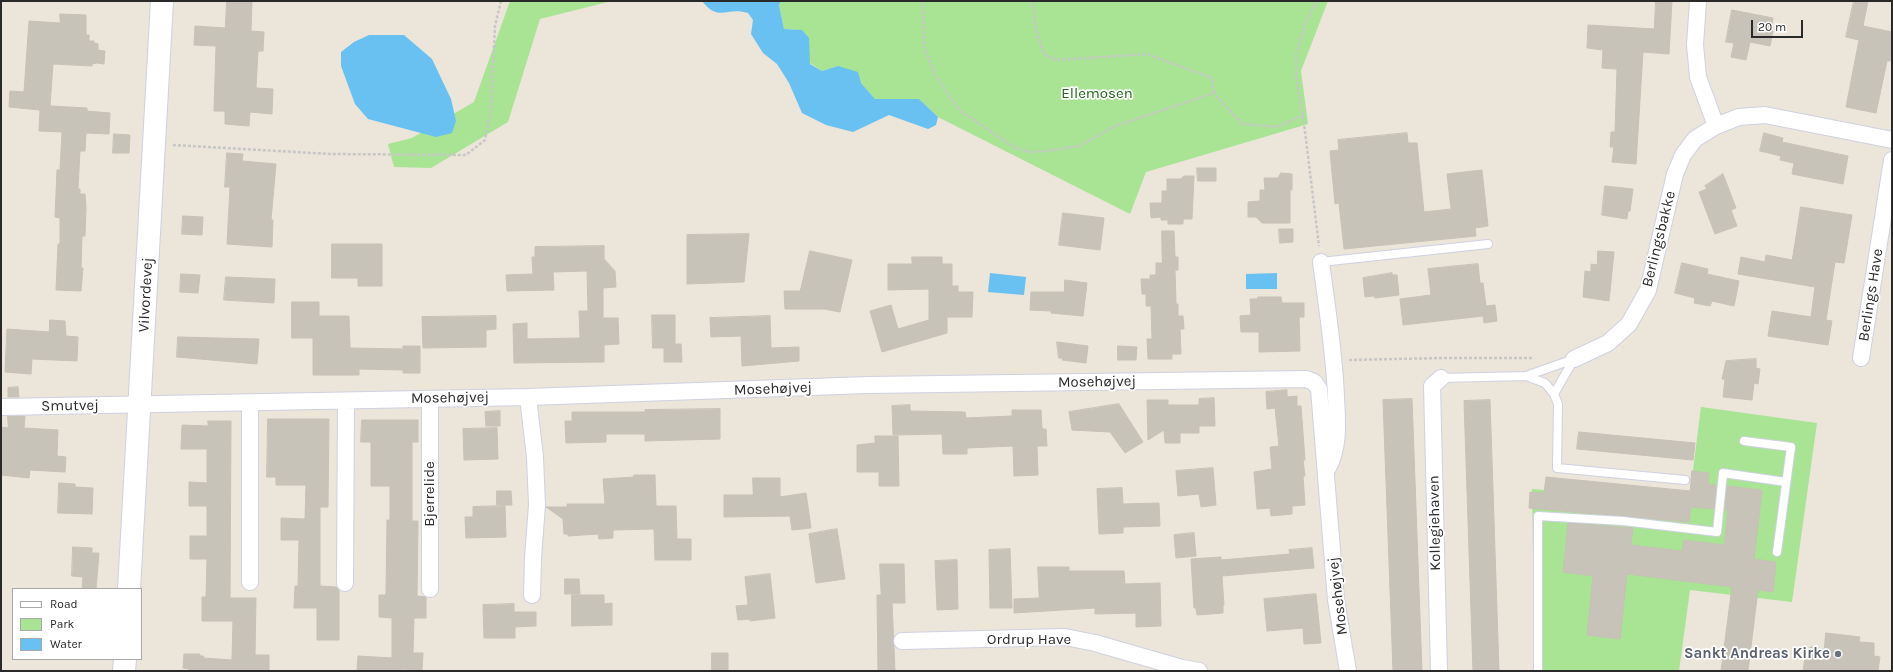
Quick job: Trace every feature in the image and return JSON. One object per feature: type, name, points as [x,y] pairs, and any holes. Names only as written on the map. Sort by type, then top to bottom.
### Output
[{"type":"street","name":"Vilvordevej","points":[[129,588],[162,1]]},
{"type":"street","points":[[1698,1],[1695,45],[1698,77],[1716,126]]},
{"type":"street","name":"Berlingsbakke","points":[[1574,359],[1608,343],[1629,324],[1648,290],[1675,174],[1683,155],[1695,139],[1716,126],[1739,117],[1765,116],[1892,140]]},
{"type":"street","name":"Berlings Have","points":[[1861,358],[1892,160]]},
{"type":"street","name":"Mosehøjvej","points":[[1321,262],[1335,360],[1338,432],[1333,459],[1326,473]]},
{"type":"street","name":"Kollegiehaven","points":[[1439,671],[1432,386],[1440,378]]},
{"type":"street","name":"Mosehøjvej","points":[[140,406],[346,400],[528,397],[868,385],[1306,379],[1314,382],[1319,389],[1336,600],[1348,671]]},
{"type":"street","points":[[528,397],[535,457],[536,505],[532,595]]},
{"type":"street","name":"Bjerrelide","points":[[430,399],[430,589]]},
{"type":"street","points":[[345,583],[346,400]]},
{"type":"street","points":[[250,403],[250,582]]},
{"type":"street","name":"Smutvej","points":[[1,407],[140,406]]},
{"type":"street","name":"Ordrup Have","points":[[902,641],[1065,637],[1095,643],[1182,668],[1199,671]]},
{"type":"street","points":[[124,671],[125,660]]},
{"type":"lane","points":[[1321,262],[1488,244]]},
{"type":"lane","points":[[1440,378],[1526,376],[1574,359]]},
{"type":"lane","points":[[1554,394],[1574,359]]},
{"type":"lane","points":[[1526,376],[1545,383],[1554,394],[1558,404],[1557,468],[1685,480]]},
{"type":"lane","points":[[1744,441],[1791,447],[1777,552]]},
{"type":"lane","points":[[1538,671],[1538,516],[1623,521],[1716,532],[1723,473],[1786,482]]},
{"type":"path","points":[[154,144],[330,154],[466,155],[485,140],[491,109],[495,26],[501,1]]},
{"type":"path","points":[[923,1],[924,46],[935,75],[960,111],[1016,148],[1030,152],[1047,152],[1079,146],[1115,126],[1214,93]]},
{"type":"path","points":[[1032,1],[1036,30],[1044,54],[1056,60],[1147,54],[1212,78],[1214,93],[1242,124],[1277,127],[1303,116]]},
{"type":"path","points":[[1317,1],[1306,24],[1296,54],[1297,83],[1303,116],[1321,262]]},
{"type":"path","points":[[1335,360],[1538,358],[1554,366]]},
{"type":"green space","points":[[510,1],[612,1],[540,19],[508,122],[431,168],[394,167],[388,144],[412,138],[474,102]]},
{"type":"green space","name":"Ellemosen","points":[[781,1],[1328,1],[1301,71],[1308,124],[1146,172],[1130,214],[938,117],[919,99],[875,99],[861,83],[838,66],[822,71],[810,63],[801,30],[784,29],[779,5]]},
{"type":"green space","points":[[1701,407],[1817,423],[1792,602],[1690,590],[1679,671],[1535,671],[1532,489],[1689,502]]},
{"type":"water","points":[[702,1],[781,1],[779,5],[784,29],[802,30],[809,38],[810,64],[822,71],[838,66],[858,72],[861,83],[875,99],[919,99],[938,117],[936,125],[928,129],[889,115],[853,132],[826,125],[802,113],[789,83],[777,64],[763,53],[751,34],[753,20],[748,13],[734,11],[718,13],[708,8]]},
{"type":"water","points":[[369,35],[404,35],[432,59],[451,99],[456,121],[452,133],[436,137],[368,119],[355,104],[341,66],[341,52],[354,42]]},
{"type":"water","points":[[990,273],[1026,277],[1024,295],[988,292]]},
{"type":"water","points":[[1277,273],[1277,289],[1246,289],[1246,274]]},
{"type":"building","points":[[227,1],[252,1],[251,31],[264,32],[263,51],[258,51],[256,88],[273,89],[272,114],[250,112],[249,126],[225,124],[225,111],[214,111],[216,46],[194,45],[195,26],[225,28]]},
{"type":"building","points":[[1656,1],[1672,1],[1669,54],[1643,52],[1636,164],[1612,162],[1614,147],[1610,147],[1611,132],[1615,132],[1617,69],[1602,68],[1603,50],[1587,48],[1588,25],[1654,29]]},
{"type":"building","points":[[1854,1],[1868,1],[1863,26],[1892,32],[1892,51],[1890,61],[1887,61],[1876,113],[1846,107],[1859,40],[1846,37]]},
{"type":"building","points":[[1732,10],[1773,18],[1771,31],[1773,31],[1770,46],[1750,42],[1746,60],[1731,57],[1734,43],[1726,42]]},
{"type":"building","points":[[60,14],[86,15],[86,35],[89,35],[89,41],[94,41],[94,43],[98,44],[98,50],[105,51],[104,64],[97,63],[92,64],[92,66],[53,64],[50,106],[87,108],[87,111],[110,113],[109,134],[86,133],[85,151],[80,151],[78,189],[80,189],[80,194],[85,194],[86,208],[85,236],[82,236],[81,268],[83,268],[81,291],[56,290],[58,244],[60,244],[60,218],[55,217],[57,170],[60,170],[62,132],[39,131],[40,110],[9,107],[10,91],[24,92],[29,21],[60,23]]},
{"type":"building","points":[[1407,133],[1408,143],[1417,143],[1424,212],[1451,209],[1447,174],[1482,170],[1488,226],[1475,228],[1476,236],[1344,249],[1339,203],[1335,204],[1330,151],[1339,150],[1338,140]]},
{"type":"building","points":[[1764,133],[1783,138],[1782,142],[1848,156],[1843,184],[1792,174],[1794,163],[1780,160],[1781,156],[1760,151]]},
{"type":"building","points":[[114,134],[130,135],[129,153],[113,153]]},
{"type":"building","points":[[227,153],[243,154],[242,161],[276,164],[271,220],[273,220],[272,247],[227,244],[230,187],[225,187]]},
{"type":"building","points":[[1197,168],[1216,168],[1216,181],[1198,181]]},
{"type":"building","points":[[1281,173],[1292,174],[1292,190],[1290,190],[1290,223],[1262,223],[1256,217],[1248,217],[1248,202],[1260,201],[1260,190],[1265,190],[1264,178],[1278,178]]},
{"type":"building","points":[[1723,174],[1736,208],[1731,210],[1737,226],[1715,234],[1699,192],[1707,189],[1705,186]]},
{"type":"building","points":[[1184,176],[1194,176],[1192,219],[1183,219],[1183,224],[1168,224],[1168,220],[1161,220],[1161,217],[1151,218],[1150,203],[1162,203],[1162,191],[1167,191],[1167,179],[1181,179]]},
{"type":"building","points":[[1605,186],[1633,189],[1630,211],[1628,211],[1627,219],[1602,215]]},
{"type":"building","points":[[1801,207],[1852,215],[1844,263],[1835,262],[1826,320],[1832,321],[1828,345],[1768,336],[1772,311],[1811,317],[1815,287],[1738,274],[1741,257],[1765,262],[1766,255],[1792,260]]},
{"type":"building","points":[[1063,213],[1104,218],[1100,250],[1059,245]]},
{"type":"building","points":[[183,216],[203,217],[202,235],[182,234]]},
{"type":"building","points":[[1279,229],[1293,229],[1293,242],[1280,243]]},
{"type":"building","points":[[1162,231],[1174,231],[1175,257],[1178,257],[1178,270],[1175,270],[1176,304],[1178,304],[1178,316],[1183,316],[1184,329],[1180,329],[1181,354],[1172,354],[1172,359],[1148,359],[1147,339],[1152,339],[1151,306],[1146,306],[1146,294],[1142,294],[1141,279],[1150,279],[1150,275],[1156,275],[1156,263],[1162,263]]},
{"type":"building","points":[[749,234],[744,282],[687,284],[687,235]]},
{"type":"building","points":[[332,244],[382,244],[382,286],[358,286],[358,278],[332,278]]},
{"type":"building","points":[[604,246],[604,259],[615,271],[616,287],[603,288],[603,318],[618,318],[619,344],[604,345],[604,362],[514,363],[513,324],[527,323],[527,339],[580,338],[579,311],[588,311],[587,271],[553,272],[554,290],[507,291],[506,275],[533,274],[532,257],[535,257],[535,247]]},
{"type":"building","points":[[810,251],[852,260],[840,312],[824,309],[785,309],[784,291],[800,291]]},
{"type":"building","points":[[1598,251],[1614,252],[1609,301],[1583,297],[1585,271],[1591,272],[1591,264],[1597,265]]},
{"type":"building","points":[[912,257],[942,257],[942,264],[952,264],[952,286],[958,286],[958,292],[973,292],[972,317],[947,317],[947,333],[882,352],[870,311],[891,305],[898,329],[929,320],[929,289],[888,290],[888,264],[912,264]]},
{"type":"building","points":[[1682,263],[1708,269],[1707,274],[1739,281],[1734,306],[1712,301],[1710,306],[1694,303],[1695,298],[1675,293]]},
{"type":"building","points":[[1478,264],[1480,283],[1483,283],[1486,306],[1495,305],[1497,321],[1484,323],[1483,316],[1403,325],[1400,299],[1431,295],[1428,269]]},
{"type":"building","points":[[1392,273],[1392,275],[1397,275],[1399,295],[1375,298],[1374,296],[1365,297],[1363,278]]},
{"type":"building","points":[[181,274],[200,275],[198,293],[180,292]]},
{"type":"building","points":[[226,277],[275,279],[274,303],[224,300]]},
{"type":"building","points":[[1065,280],[1087,283],[1083,316],[1051,313],[1051,311],[1030,310],[1031,292],[1064,292]]},
{"type":"building","points":[[1258,297],[1281,297],[1282,303],[1304,303],[1304,317],[1299,317],[1300,351],[1259,352],[1259,332],[1241,332],[1240,316],[1251,315],[1250,299],[1258,299]]},
{"type":"building","points":[[292,302],[319,302],[319,316],[349,316],[350,348],[403,349],[403,346],[420,346],[420,373],[403,373],[403,370],[359,369],[359,375],[313,375],[313,338],[292,338]]},
{"type":"building","points":[[652,315],[675,315],[675,344],[681,344],[682,362],[664,362],[664,348],[653,348]]},
{"type":"building","points":[[496,316],[496,329],[486,330],[486,347],[423,348],[422,317]]},
{"type":"building","points":[[770,316],[771,348],[799,347],[799,361],[742,366],[741,336],[711,337],[710,318]]},
{"type":"building","points":[[50,320],[65,321],[66,336],[78,337],[77,361],[32,359],[31,374],[5,372],[7,329],[49,332]]},
{"type":"building","points":[[178,337],[259,339],[257,364],[177,357]]},
{"type":"building","points":[[1057,342],[1088,346],[1086,363],[1062,360],[1063,358],[1059,358]]},
{"type":"building","points":[[1118,346],[1137,347],[1136,360],[1118,360]]},
{"type":"building","points":[[1756,359],[1756,368],[1760,369],[1758,384],[1754,383],[1752,400],[1723,397],[1725,379],[1722,379],[1726,361]]},
{"type":"building","points":[[18,387],[19,397],[8,397],[8,388]]},
{"type":"building","points":[[1287,390],[1287,397],[1297,396],[1297,406],[1301,406],[1305,460],[1303,460],[1305,476],[1303,476],[1305,505],[1292,506],[1292,514],[1271,516],[1270,508],[1257,509],[1254,472],[1272,469],[1270,447],[1279,446],[1275,408],[1267,409],[1266,392]]},
{"type":"building","points":[[1214,398],[1215,426],[1199,426],[1199,433],[1180,433],[1180,443],[1165,443],[1164,430],[1148,440],[1147,400],[1168,400],[1168,405],[1199,405],[1199,399]]},
{"type":"building","points":[[1412,399],[1422,671],[1393,671],[1383,400]]},
{"type":"building","points":[[1490,400],[1499,671],[1473,671],[1464,401]]},
{"type":"building","points":[[1119,404],[1143,442],[1125,453],[1110,432],[1072,430],[1069,412]]},
{"type":"building","points":[[910,405],[910,411],[965,412],[966,418],[1012,416],[1012,410],[1041,410],[1042,429],[1046,429],[1047,446],[1037,446],[1038,475],[1014,476],[1013,446],[967,448],[967,454],[943,454],[942,434],[893,435],[892,406]]},
{"type":"building","points":[[720,409],[720,439],[645,441],[645,434],[606,434],[606,442],[566,443],[565,421],[572,421],[572,412],[645,412],[645,410]]},
{"type":"building","points":[[500,411],[500,426],[486,426],[485,412]]},
{"type":"building","points":[[8,416],[25,416],[24,428],[58,430],[57,456],[66,457],[65,472],[30,470],[29,478],[1,475],[1,427],[8,428]]},
{"type":"building","points":[[268,419],[329,419],[328,507],[320,507],[320,586],[336,587],[339,590],[339,640],[317,640],[317,608],[294,608],[295,586],[298,586],[299,540],[281,540],[281,518],[305,519],[306,485],[276,485],[276,477],[267,477]]},
{"type":"building","points":[[362,420],[418,420],[418,442],[412,442],[412,521],[418,521],[417,596],[426,597],[426,618],[414,618],[413,653],[423,653],[422,670],[401,669],[401,671],[357,671],[358,656],[392,658],[392,618],[379,617],[379,595],[386,595],[387,520],[390,520],[390,486],[371,486],[371,442],[361,442]]},
{"type":"building","points":[[208,421],[231,421],[230,598],[256,598],[255,655],[269,655],[269,671],[188,671],[189,669],[183,668],[184,654],[200,654],[200,656],[204,656],[203,658],[232,660],[233,621],[202,621],[202,597],[206,597],[207,559],[190,559],[190,536],[207,536],[207,506],[189,506],[189,482],[207,483],[207,449],[181,449],[182,425],[208,426]]},
{"type":"building","points":[[497,428],[498,459],[464,460],[463,429]]},
{"type":"building","points":[[1579,432],[1695,443],[1693,460],[1577,449]]},
{"type":"building","points":[[875,436],[898,436],[899,486],[879,486],[879,472],[857,472],[857,445],[875,443]]},
{"type":"building","points":[[1213,468],[1216,505],[1201,507],[1199,494],[1178,496],[1176,471]]},
{"type":"building","points":[[1692,471],[1709,473],[1708,484],[1716,485],[1714,509],[1691,507],[1689,522],[1529,508],[1530,492],[1544,493],[1546,477],[1690,491]]},
{"type":"building","points":[[634,475],[655,475],[656,506],[676,506],[677,539],[691,539],[691,560],[655,560],[654,529],[613,530],[613,538],[599,539],[598,534],[568,536],[568,534],[564,534],[563,519],[546,507],[567,507],[567,504],[605,504],[603,479],[634,477]]},
{"type":"building","points":[[753,478],[780,478],[780,497],[806,493],[811,528],[792,530],[790,516],[724,517],[724,495],[753,495]]},
{"type":"building","points":[[59,483],[75,484],[75,487],[93,488],[92,514],[58,513]]},
{"type":"building","points":[[1727,486],[1762,490],[1754,559],[1776,562],[1773,592],[1758,590],[1748,671],[1721,671],[1732,587],[1627,574],[1620,639],[1587,635],[1593,576],[1563,572],[1568,523],[1633,528],[1631,545],[1682,551],[1684,540],[1724,545],[1728,511],[1725,510]]},
{"type":"building","points":[[1122,488],[1123,504],[1159,503],[1160,526],[1123,527],[1123,533],[1099,534],[1097,489]]},
{"type":"building","points":[[497,491],[511,491],[512,505],[497,505]]},
{"type":"building","points":[[505,506],[506,537],[466,538],[465,517],[473,517],[473,507]]},
{"type":"building","points":[[837,529],[845,579],[816,583],[809,534]]},
{"type":"building","points":[[1194,533],[1196,556],[1176,558],[1174,535]]},
{"type":"building","points":[[73,547],[92,548],[92,553],[99,553],[96,588],[82,588],[83,577],[72,576]]},
{"type":"building","points":[[1312,548],[1314,568],[1222,576],[1224,605],[1223,613],[1197,615],[1196,608],[1194,608],[1191,559],[1221,557],[1221,560],[1290,554],[1289,550]]},
{"type":"building","points":[[1010,549],[1012,608],[990,608],[989,550]]},
{"type":"building","points":[[957,560],[958,609],[937,610],[935,561]]},
{"type":"building","points":[[880,564],[904,564],[905,603],[892,603],[895,671],[878,671],[877,595],[881,595]]},
{"type":"building","points":[[1038,567],[1069,567],[1069,571],[1124,571],[1125,584],[1160,583],[1161,626],[1136,627],[1136,613],[1095,614],[1095,608],[1014,613],[1014,599],[1039,598]]},
{"type":"building","points":[[770,574],[775,618],[750,621],[750,619],[738,620],[736,606],[748,605],[745,577]]},
{"type":"building","points":[[565,579],[579,579],[580,594],[565,594]]},
{"type":"building","points":[[1316,594],[1321,643],[1304,644],[1303,628],[1267,631],[1264,599]]},
{"type":"building","points":[[572,595],[604,595],[604,604],[612,603],[612,625],[572,626]]},
{"type":"building","points":[[514,604],[514,612],[536,612],[536,626],[515,627],[515,638],[484,638],[483,605]]},
{"type":"building","name":"Sankt Andreas Kirke","points":[[1826,633],[1860,637],[1859,642],[1874,643],[1874,656],[1880,657],[1878,670],[1803,671],[1806,650],[1811,647],[1824,649]]},
{"type":"building","points":[[712,653],[728,653],[728,671],[712,670]]},
{"type":"place","name":"Sankt Andreas Kirke","points":[[1838,654]]}]
